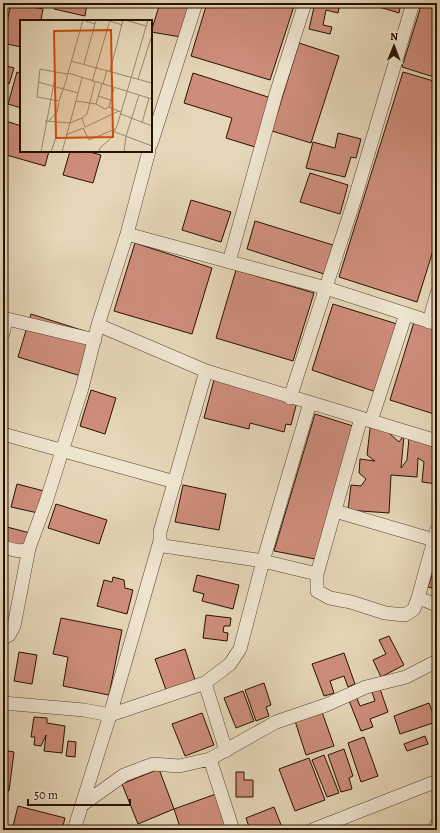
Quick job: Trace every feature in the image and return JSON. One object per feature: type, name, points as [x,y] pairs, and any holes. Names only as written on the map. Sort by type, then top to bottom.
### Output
[{"type":"street","points":[[152,141],[196,3]]},
{"type":"street","points":[[229,262],[272,110],[305,3]]},
{"type":"street","points":[[290,398],[354,201],[413,3]]},
{"type":"street","points":[[3,638],[9,635],[14,626],[29,548],[82,388],[98,325],[127,234],[149,152]]},
{"type":"street","points":[[127,234],[326,288],[433,323],[437,293]]},
{"type":"street","points":[[335,511],[436,534],[414,609],[405,615],[385,613],[351,602],[330,598],[317,590],[317,574],[335,511],[366,419],[406,314]]},
{"type":"street","points":[[3,334],[5,319],[95,340]]},
{"type":"street","points":[[98,325],[206,371],[290,398],[437,441]]},
{"type":"street","points":[[74,830],[110,715],[160,541],[160,532],[206,371]]},
{"type":"street","points":[[3,703],[84,710],[110,715],[205,683],[230,664],[240,649],[263,562],[310,403]]},
{"type":"street","points":[[3,434],[62,452],[175,482]]},
{"type":"street","points":[[160,541],[164,546],[263,562],[317,574]]},
{"type":"street","points":[[3,546],[21,551],[29,548]]},
{"type":"street","points":[[418,598],[437,605]]},
{"type":"street","points":[[82,805],[124,775],[153,764],[179,766],[210,759],[276,722],[326,705],[366,687],[406,677],[437,661]]},
{"type":"street","points":[[205,683],[226,751]]},
{"type":"street","points":[[210,759],[233,830]]},
{"type":"street","points":[[312,830],[437,781]]},
{"type":"street","points":[[434,830],[437,824]]},
{"type":"building","points":[[11,3],[43,9],[41,20],[20,20],[20,47],[3,43]]},
{"type":"building","points":[[55,3],[87,3],[85,16],[54,9]]},
{"type":"building","points":[[160,3],[190,8],[181,37],[152,32]]},
{"type":"building","points":[[207,3],[295,3],[270,80],[191,56]]},
{"type":"building","points":[[315,3],[340,3],[338,13],[326,10],[323,25],[332,27],[330,34],[309,29]]},
{"type":"building","points":[[366,3],[401,3],[399,13]]},
{"type":"building","points":[[422,3],[437,3],[437,78],[402,67]]},
{"type":"building","points":[[299,43],[339,56],[311,143],[272,131]]},
{"type":"building","points":[[3,65],[14,68],[9,84],[3,82]]},
{"type":"building","points":[[17,72],[20,73],[20,108],[8,104]]},
{"type":"building","points":[[403,72],[437,82],[437,238],[417,302],[339,277]]},
{"type":"building","points":[[193,73],[271,98],[255,147],[226,138],[232,118],[184,103]]},
{"type":"building","points":[[3,120],[20,126],[20,152],[49,152],[45,166],[3,154]]},
{"type":"building","points":[[338,133],[361,139],[356,158],[351,157],[345,177],[306,168],[313,142],[335,148]]},
{"type":"building","points":[[70,152],[90,152],[101,155],[93,183],[63,175]]},
{"type":"building","points":[[310,173],[348,185],[340,214],[300,202]]},
{"type":"building","points":[[191,200],[231,212],[221,242],[182,230]]},
{"type":"building","points":[[255,221],[333,245],[324,274],[247,249]]},
{"type":"building","points":[[135,243],[212,268],[192,334],[114,311]]},
{"type":"building","points":[[236,270],[314,293],[293,361],[216,338]]},
{"type":"building","points":[[333,304],[397,324],[376,392],[312,370]]},
{"type":"building","points":[[31,314],[94,334],[81,376],[18,357]]},
{"type":"building","points":[[414,322],[437,329],[437,415],[390,400]]},
{"type":"building","points":[[216,372],[299,394],[291,425],[286,424],[284,432],[250,423],[249,429],[204,418]]},
{"type":"building","points":[[91,390],[116,398],[105,434],[80,426]]},
{"type":"building","points":[[315,414],[353,426],[315,559],[274,551]]},
{"type":"building","points":[[371,420],[391,422],[390,434],[399,442],[404,435],[401,468],[407,460],[409,438],[437,442],[437,484],[422,482],[424,462],[418,458],[417,477],[391,475],[389,513],[348,510],[351,485],[361,486],[366,479],[359,473],[360,459],[375,461],[367,455]]},
{"type":"building","points":[[17,484],[44,491],[38,513],[11,507]]},
{"type":"building","points":[[183,485],[226,494],[219,530],[175,522]]},
{"type":"building","points":[[56,504],[107,520],[99,544],[48,528]]},
{"type":"building","points":[[3,526],[30,533],[27,547],[3,553]]},
{"type":"building","points":[[437,558],[437,589],[428,587]]},
{"type":"building","points":[[197,575],[239,585],[233,609],[202,601],[204,594],[193,591]]},
{"type":"building","points":[[113,577],[124,580],[125,588],[133,590],[127,614],[97,606],[104,580],[112,582]]},
{"type":"building","points":[[206,615],[231,618],[230,626],[224,626],[223,632],[228,633],[227,641],[203,638]]},
{"type":"building","points":[[61,618],[122,630],[109,695],[63,686],[68,657],[53,654]]},
{"type":"building","points":[[389,636],[404,665],[381,677],[373,660],[386,654],[379,640]]},
{"type":"building","points":[[185,649],[195,680],[166,690],[155,659]]},
{"type":"building","points":[[19,652],[37,655],[32,684],[14,681]]},
{"type":"building","points":[[344,653],[355,684],[348,687],[344,676],[330,681],[334,693],[324,696],[312,664]]},
{"type":"building","points":[[264,683],[271,705],[266,707],[269,716],[256,721],[245,690]]},
{"type":"building","points":[[380,689],[388,712],[370,719],[373,727],[361,731],[348,698],[356,696],[360,706],[375,701],[372,692]]},
{"type":"building","points":[[243,691],[254,721],[236,728],[224,698]]},
{"type":"building","points":[[429,703],[436,722],[400,734],[394,716]]},
{"type":"building","points":[[322,712],[334,746],[306,755],[295,721]]},
{"type":"building","points":[[202,713],[214,745],[185,756],[172,724]]},
{"type":"building","points":[[34,717],[47,718],[47,723],[65,726],[62,753],[44,751],[46,735],[41,746],[34,745],[35,737],[31,737]]},
{"type":"building","points":[[425,736],[428,744],[407,751],[404,744]]},
{"type":"building","points":[[364,737],[378,776],[361,782],[348,743]]},
{"type":"building","points":[[68,741],[76,742],[75,757],[66,756]]},
{"type":"building","points":[[344,749],[353,776],[349,778],[352,789],[341,792],[328,755]]},
{"type":"building","points":[[3,750],[14,752],[9,791],[3,790]]},
{"type":"building","points":[[324,755],[339,793],[327,797],[312,760]]},
{"type":"building","points":[[309,758],[325,800],[295,811],[279,769]]},
{"type":"building","points":[[159,769],[174,809],[138,824],[122,784]]},
{"type":"building","points":[[236,772],[244,772],[244,780],[253,780],[253,797],[236,797]]},
{"type":"building","points":[[216,794],[228,830],[181,830],[174,809]]},
{"type":"building","points":[[18,806],[65,818],[62,830],[12,830]]},
{"type":"building","points":[[274,807],[283,830],[250,830],[246,818]]}]
